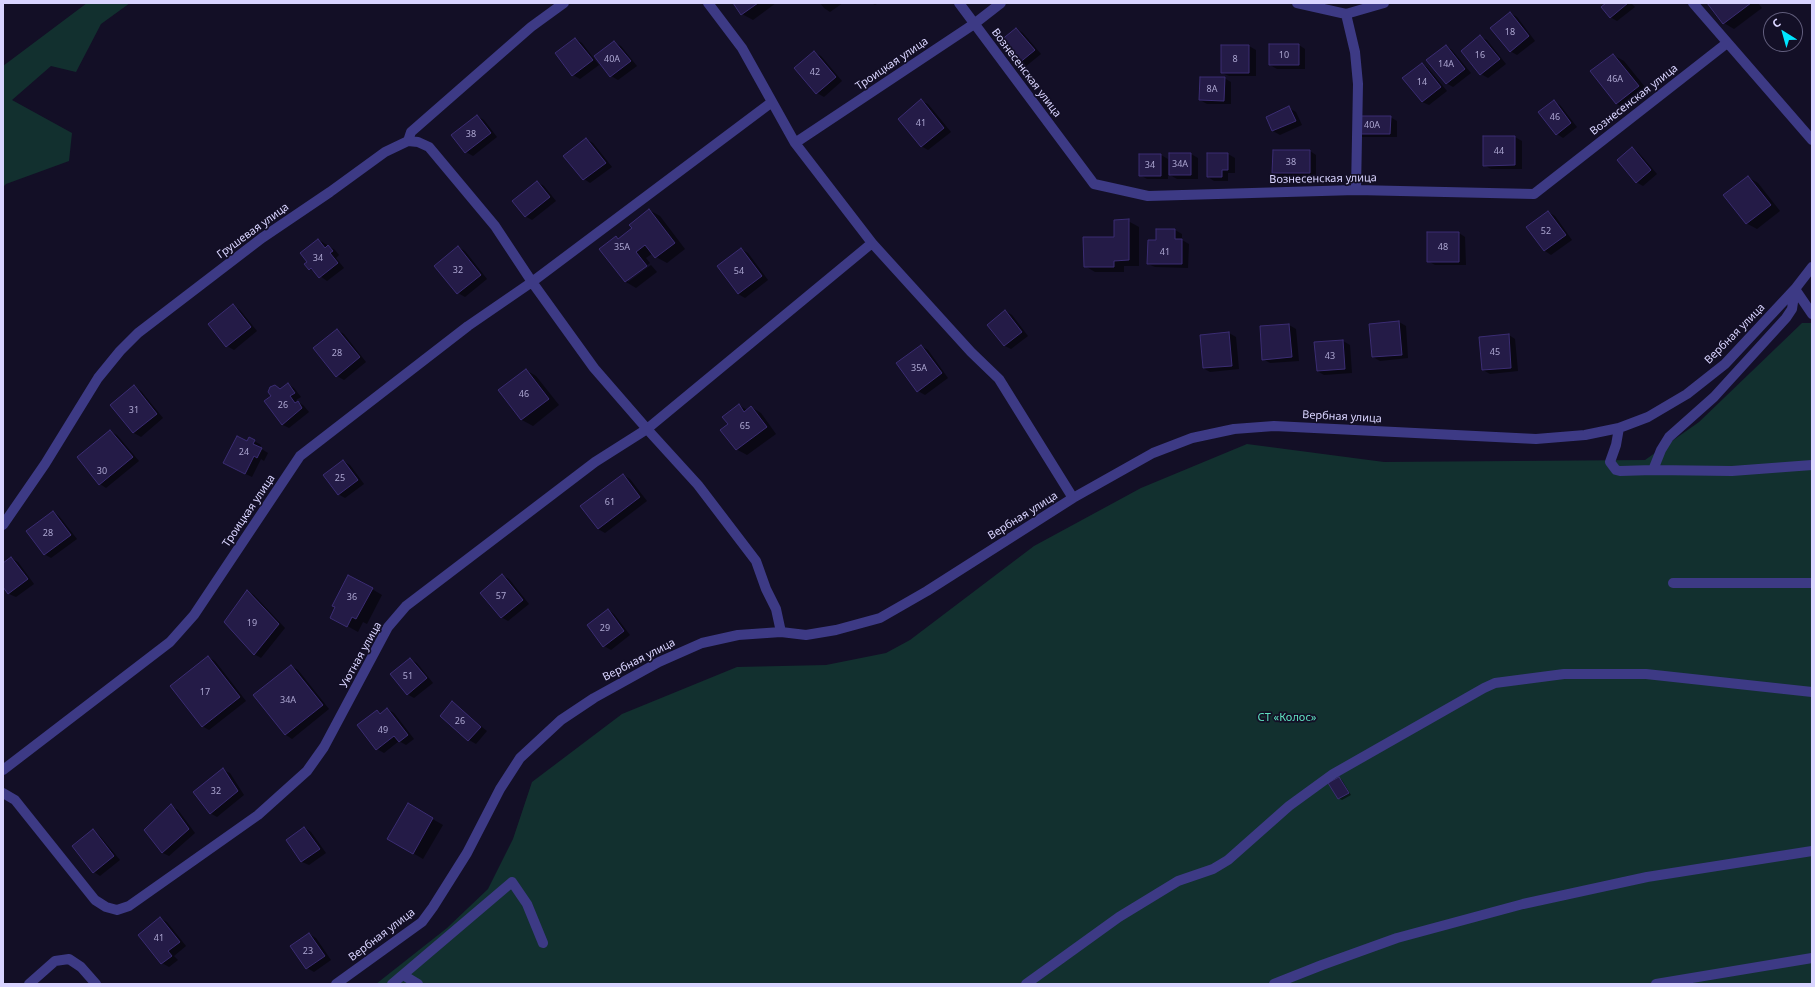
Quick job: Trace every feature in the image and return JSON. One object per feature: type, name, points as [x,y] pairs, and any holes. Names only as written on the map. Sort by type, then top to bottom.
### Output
[{"type":"street","points":[[564,3],[530,27],[411,132],[408,141],[418,142],[429,147],[437,155],[495,226],[532,282],[594,368],[647,430],[698,485],[756,560],[766,588],[776,609],[780,632]]},
{"type":"street","points":[[708,3],[742,48],[795,143],[872,243],[972,352],[999,379],[1072,498]]},
{"type":"street","name":"Вознесенская улица","points":[[959,3],[1094,184],[1148,196],[1356,190],[1534,194],[1727,43]]},
{"type":"street","name":"Троицкая улица","points":[[795,143],[974,24],[1001,3]]},
{"type":"street","points":[[1297,3],[1346,14],[1384,3]]},
{"type":"street","points":[[1693,3],[1812,140]]},
{"type":"street","points":[[1346,14],[1356,52],[1358,84],[1356,190]]},
{"type":"street","name":"Троицкая улица","points":[[3,770],[170,642],[194,615],[300,456],[468,326],[532,282],[772,102]]},
{"type":"street","name":"Грушевая улица","points":[[3,525],[45,464],[98,378],[120,351],[138,333],[262,238],[330,192],[385,152],[408,141]]},
{"type":"street","name":"Уютная улица","points":[[3,793],[15,800],[95,900],[106,907],[117,910],[128,906],[258,815],[307,771],[324,747],[388,628],[406,606],[595,462],[647,430],[872,243]]},
{"type":"street","name":"Вербная улица","points":[[336,984],[422,922],[467,853],[500,789],[520,758],[561,720],[594,698],[659,662],[702,643],[738,635],[780,632],[806,634],[836,630],[880,618],[927,591],[1072,498],[1154,453],[1192,438],[1234,428],[1289,426],[1536,439],[1585,435],[1619,428],[1648,417],[1687,394],[1725,364],[1796,289],[1812,267]]},
{"type":"street","points":[[1796,289],[1812,314]]},
{"type":"street","points":[[1653,470],[1661,450],[1669,437],[1714,397],[1786,318],[1792,309],[1796,289]]},
{"type":"street","points":[[1619,428],[1616,445],[1610,462],[1612,466],[1620,471],[1732,471],[1812,465]]},
{"type":"street","points":[[1673,583],[1812,583]]},
{"type":"street","points":[[1026,984],[1119,917],[1178,881],[1213,869],[1228,860],[1289,806],[1333,774],[1495,683],[1564,674],[1646,674],[1812,692]]},
{"type":"street","points":[[1274,984],[1397,938],[1523,904],[1647,877],[1812,851]]},
{"type":"street","points":[[392,984],[512,882],[527,904],[543,944]]},
{"type":"street","points":[[1656,984],[1812,958]]},
{"type":"street","points":[[29,984],[55,962],[69,959],[81,967],[96,984]]},
{"type":"street","points":[[403,975],[418,984]]},
{"type":"green space","points":[[87,3],[130,3],[101,24],[76,72],[51,66],[12,100],[72,133],[69,161],[6,184],[3,187],[3,66]]},
{"type":"green space","name":"СТ «Колос»","points":[[1802,323],[1812,323],[1812,984],[376,984],[447,928],[488,889],[513,839],[532,782],[622,714],[737,667],[826,665],[886,653],[910,640],[1034,546],[1141,488],[1247,444],[1384,462],[1645,460],[1699,422]]},
{"type":"building","points":[[733,3],[758,3],[741,15]]},
{"type":"building","points":[[1606,3],[1628,3],[1610,18],[1601,7]]},
{"type":"building","points":[[1707,3],[1751,3],[1723,24]]},
{"type":"building","points":[[1510,12],[1529,36],[1510,52],[1490,28]]},
{"type":"building","points":[[1016,28],[1035,50],[1018,64],[1000,41]]},
{"type":"building","points":[[1480,35],[1500,59],[1480,75],[1461,51]]},
{"type":"building","points":[[575,38],[593,60],[572,76],[555,53]]},
{"type":"building","points":[[614,41],[631,61],[610,77],[594,56]]},
{"type":"building","points":[[1269,44],[1299,44],[1299,65],[1269,65]]},
{"type":"building","points":[[1221,45],[1249,45],[1249,73],[1221,73]]},
{"type":"building","points":[[1446,45],[1465,69],[1446,84],[1426,60]]},
{"type":"building","points":[[814,51],[836,77],[816,94],[794,68]]},
{"type":"building","points":[[1613,54],[1639,86],[1616,104],[1590,71]]},
{"type":"building","points":[[1422,63],[1441,87],[1422,102],[1402,78]]},
{"type":"building","points":[[1200,77],[1225,77],[1224,101],[1199,100]]},
{"type":"building","points":[[921,99],[944,128],[921,147],[898,119]]},
{"type":"building","points":[[1554,100],[1571,123],[1556,135],[1538,112]]},
{"type":"building","points":[[1289,106],[1296,121],[1272,131],[1266,117]]},
{"type":"building","points":[[477,115],[491,133],[465,153],[451,135]]},
{"type":"building","points":[[1354,116],[1391,116],[1390,134],[1354,134]]},
{"type":"building","points":[[1483,136],[1515,136],[1515,165],[1483,166]]},
{"type":"building","points":[[586,138],[606,163],[583,180],[563,156]]},
{"type":"building","points":[[1632,147],[1651,170],[1636,183],[1617,160]]},
{"type":"building","points":[[1273,150],[1310,150],[1310,173],[1272,173]]},
{"type":"building","points":[[1169,153],[1191,153],[1191,175],[1169,175]]},
{"type":"building","points":[[1207,153],[1228,153],[1228,170],[1222,170],[1222,177],[1207,177]]},
{"type":"building","points":[[1139,154],[1161,154],[1161,176],[1139,176]]},
{"type":"building","points":[[1748,176],[1771,205],[1746,224],[1723,195]]},
{"type":"building","points":[[537,181],[550,197],[525,217],[512,201]]},
{"type":"building","points":[[649,209],[675,243],[655,258],[645,245],[636,252],[647,266],[625,282],[599,249],[616,236],[618,239],[632,228],[629,225]]},
{"type":"building","points":[[1548,211],[1566,235],[1544,251],[1526,227]]},
{"type":"building","points":[[1129,219],[1129,260],[1114,261],[1114,267],[1084,267],[1083,237],[1114,237],[1114,220]]},
{"type":"building","points":[[1156,229],[1175,229],[1175,239],[1182,239],[1182,264],[1147,264],[1148,240],[1156,240]]},
{"type":"building","points":[[1427,232],[1459,232],[1459,262],[1427,262]]},
{"type":"building","points":[[318,239],[325,248],[328,245],[333,251],[330,253],[338,263],[319,278],[311,268],[309,270],[304,264],[307,262],[300,253]]},
{"type":"building","points":[[458,246],[481,275],[457,294],[434,266]]},
{"type":"building","points":[[741,248],[762,276],[738,294],[717,266]]},
{"type":"building","points":[[233,304],[251,327],[226,347],[208,324]]},
{"type":"building","points":[[1005,310],[1022,332],[1004,346],[987,325]]},
{"type":"building","points":[[1399,321],[1402,355],[1372,357],[1369,324]]},
{"type":"building","points":[[1289,324],[1292,357],[1262,360],[1260,326]]},
{"type":"building","points":[[337,329],[360,357],[336,377],[313,348]]},
{"type":"building","points":[[1229,332],[1232,366],[1203,368],[1200,335]]},
{"type":"building","points":[[1509,334],[1511,368],[1482,370],[1479,337]]},
{"type":"building","points":[[1343,340],[1345,369],[1317,371],[1314,342]]},
{"type":"building","points":[[921,345],[942,373],[917,392],[896,363]]},
{"type":"building","points":[[526,369],[549,399],[521,420],[498,390]]},
{"type":"building","points":[[288,383],[295,393],[290,396],[295,403],[298,401],[302,408],[282,425],[264,401],[271,396],[268,392],[270,387],[275,385],[280,389]]},
{"type":"building","points":[[134,385],[157,414],[133,433],[110,405]]},
{"type":"building","points":[[739,404],[744,412],[751,406],[767,427],[736,450],[720,430],[728,424],[722,417]]},
{"type":"building","points":[[110,430],[133,457],[99,485],[77,457]]},
{"type":"building","points":[[237,436],[247,441],[249,437],[255,440],[253,444],[262,448],[257,458],[254,456],[245,474],[223,463]]},
{"type":"building","points":[[343,460],[358,480],[338,495],[323,475]]},
{"type":"building","points":[[623,474],[640,497],[598,529],[580,506]]},
{"type":"building","points":[[53,511],[71,535],[44,555],[26,531]]},
{"type":"building","points":[[11,557],[28,579],[8,594],[3,587],[3,563]]},
{"type":"building","points":[[502,574],[523,600],[501,618],[480,593]]},
{"type":"building","points":[[348,575],[373,588],[356,619],[352,617],[347,627],[330,618],[335,607],[332,606]]},
{"type":"building","points":[[247,590],[279,624],[254,655],[224,622]]},
{"type":"building","points":[[608,609],[624,631],[603,647],[587,625]]},
{"type":"building","points":[[208,656],[240,697],[202,727],[170,686]]},
{"type":"building","points":[[410,658],[427,678],[407,695],[390,674]]},
{"type":"building","points":[[291,665],[323,705],[285,735],[253,695]]},
{"type":"building","points":[[452,701],[481,727],[468,741],[440,716]]},
{"type":"building","points":[[387,708],[408,735],[399,742],[394,736],[376,750],[357,725],[377,710],[380,714]]},
{"type":"building","points":[[223,768],[238,791],[210,814],[193,792]]},
{"type":"building","points":[[1339,777],[1349,793],[1338,799],[1328,783]]},
{"type":"building","points":[[408,803],[433,818],[413,854],[387,839]]},
{"type":"building","points":[[171,804],[189,829],[162,853],[144,830]]},
{"type":"building","points":[[304,827],[320,849],[301,862],[286,840]]},
{"type":"building","points":[[93,829],[114,856],[93,873],[72,846]]},
{"type":"building","points":[[160,917],[180,942],[168,951],[172,956],[161,964],[138,935]]},
{"type":"building","points":[[309,933],[325,956],[306,969],[290,946]]}]
